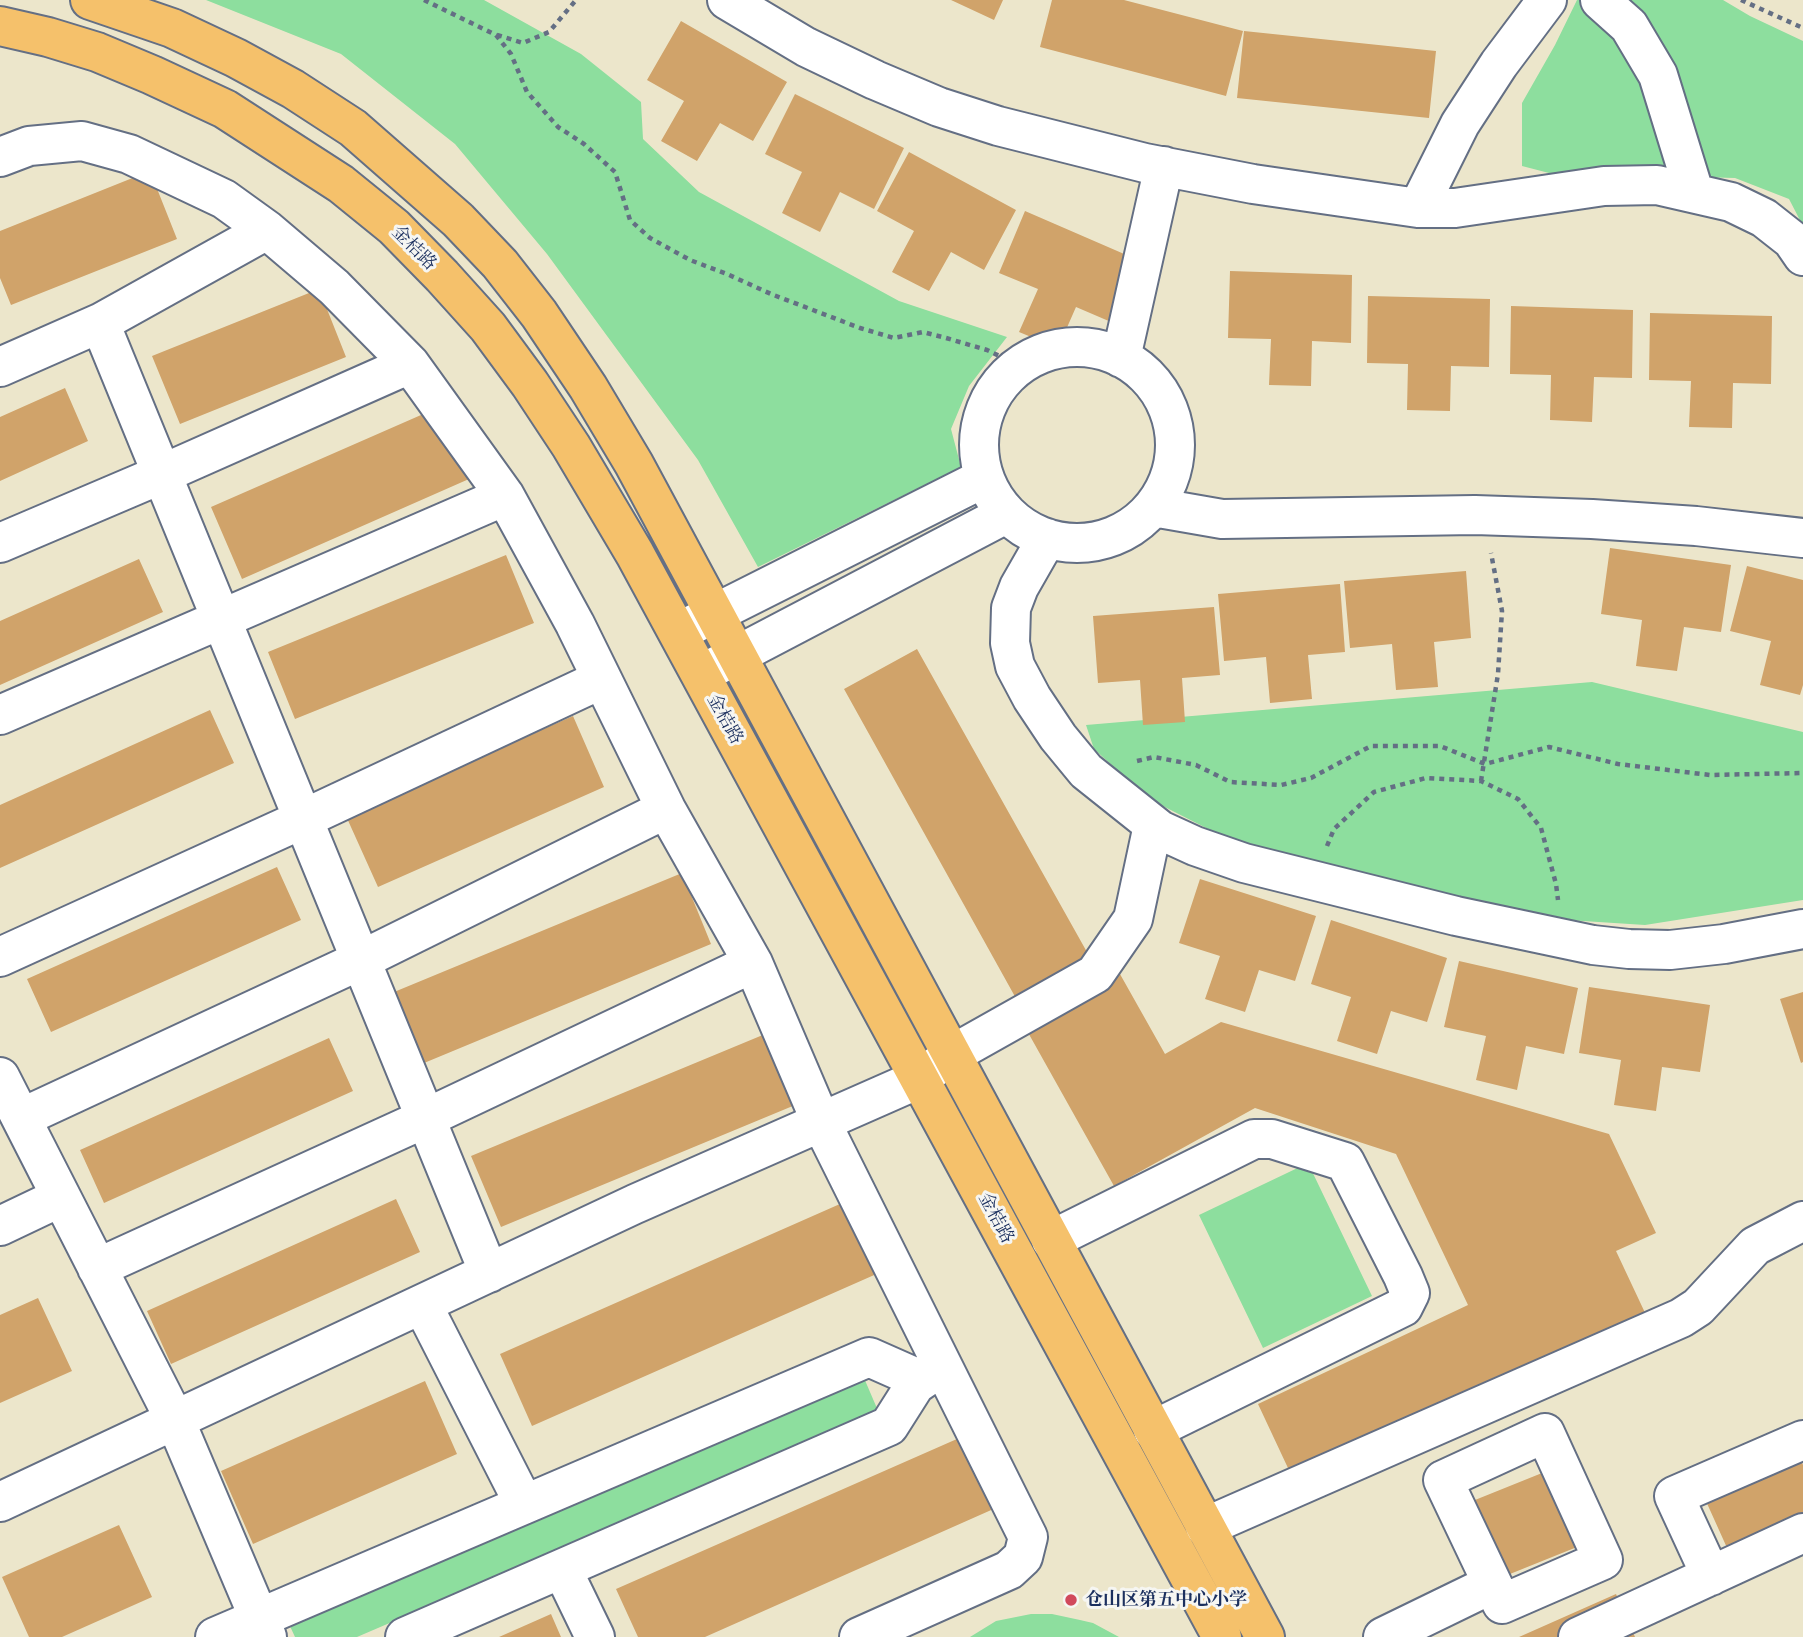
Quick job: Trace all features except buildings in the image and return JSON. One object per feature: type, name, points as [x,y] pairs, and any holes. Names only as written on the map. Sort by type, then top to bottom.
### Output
[{"type":"main road","points":[[90,0],[172,28],[236,58],[293,89],[353,128],[458,220],[500,264],[539,314],[588,387],[634,464],[1265,1637]]},
{"type":"main road","name":"金桔路","points":[[0,26],[97,52],[225,109],[341,184],[394,227],[488,327],[530,384],[603,498],[921,1078],[1222,1637]]},
{"type":"street","points":[[727,0],[806,47],[939,107],[998,126],[1164,166],[1253,184],[1418,208],[1455,208],[1604,186],[1657,186],[1731,202],[1764,218],[1792,240],[1803,256]]},
{"type":"street","points":[[1418,208],[1461,124],[1499,65],[1547,0]]},
{"type":"street","points":[[1600,0],[1629,26],[1658,75],[1694,192]]},
{"type":"street","points":[[0,158],[29,146],[82,141],[129,155],[224,199],[267,230],[334,288],[410,364],[505,496],[575,624],[666,809],[753,963],[932,1373],[1028,1536],[1023,1558],[1009,1570],[859,1637]]},
{"type":"street","points":[[1121,358],[1164,166]]},
{"type":"street","points":[[0,367],[100,323],[267,230]]},
{"type":"street","points":[[100,323],[489,1273]]},
{"type":"street","points":[[1073,346],[1106,350],[1121,358],[1136,365],[1160,389],[1174,421],[1177,454],[1168,486],[1149,514],[1123,533],[1093,543],[1061,543],[1031,533],[1006,514],[984,478],[979,457],[980,426],[991,396],[1011,372],[1039,354],[1073,346]]},
{"type":"street","points":[[0,543],[410,364]]},
{"type":"street","points":[[678,632],[984,478]]},
{"type":"street","points":[[0,715],[505,496]]},
{"type":"street","points":[[1153,507],[1222,519],[1481,516],[1696,526],[1803,538]]},
{"type":"street","points":[[701,674],[1006,514]]},
{"type":"street","points":[[1047,538],[1019,587],[1011,608],[1010,643],[1015,666],[1058,737],[1086,771],[1153,825],[1195,846],[1244,863],[1562,939],[1629,949],[1670,950],[1724,944],[1803,929]]},
{"type":"street","points":[[0,957],[602,679]]},
{"type":"street","points":[[21,1118],[361,960],[666,809]]},
{"type":"street","points":[[0,1502],[635,1204],[921,1078],[951,1055],[1095,974],[1133,919],[1153,825]]},
{"type":"street","points":[[97,1268],[426,1118],[753,963]]},
{"type":"street","points":[[0,1077],[175,1420],[262,1628]]},
{"type":"street","points":[[1051,1240],[1254,1139],[1272,1139],[1345,1162],[1410,1293],[1403,1307],[1153,1430]]},
{"type":"street","points":[[0,1226],[61,1197]]},
{"type":"street","points":[[1205,1527],[1681,1318],[1698,1307],[1755,1246],[1803,1221]]},
{"type":"street","points":[[422,1304],[524,1504]]},
{"type":"street","points":[[215,1637],[262,1628],[524,1504],[869,1357],[932,1373]]},
{"type":"street","points":[[405,1637],[889,1426],[915,1385],[932,1373]]},
{"type":"street","points":[[1545,1433],[1603,1560],[1502,1604],[1492,1584],[1443,1480],[1545,1433]]},
{"type":"street","points":[[1711,1576],[1674,1496],[1803,1440]]},
{"type":"street","points":[[1578,1637],[1803,1533]]},
{"type":"street","points":[[562,1570],[595,1637]]},
{"type":"street","points":[[1383,1637],[1492,1584]]},
{"type":"path","points":[[424,0],[496,35],[523,43],[549,32],[576,0]]},
{"type":"path","points":[[1741,0],[1803,28]]},
{"type":"path","points":[[496,35],[511,54],[527,92],[558,127],[584,144],[615,172],[630,220],[650,238],[690,260],[860,328],[894,338],[923,332],[987,350],[1020,366]]},
{"type":"path","points":[[1481,516],[1502,611],[1498,674],[1481,781]]},
{"type":"path","points":[[1086,771],[1154,757],[1196,765],[1230,782],[1281,785],[1311,778],[1371,746],[1440,746],[1485,764],[1549,747],[1618,764],[1710,775],[1803,773]]},
{"type":"path","points":[[1315,881],[1334,829],[1374,792],[1426,778],[1481,781],[1518,799],[1541,828],[1556,884],[1562,939]]},
{"type":"green space","points":[[206,0],[484,0],[581,54],[641,102],[643,139],[699,192],[899,301],[1007,337],[969,386],[951,429],[961,467],[758,567],[698,460],[547,254],[455,144],[341,54]]},
{"type":"green space","points":[[1577,0],[1723,0],[1803,41],[1803,226],[1789,199],[1735,178],[1549,173],[1522,166],[1522,103]]},
{"type":"green space","points":[[1592,682],[1803,732],[1803,900],[1645,925],[1490,915],[1220,835],[1149,799],[1094,749],[1086,725]]},
{"type":"green space","points":[[1308,1163],[1372,1296],[1263,1348],[1199,1215]]},
{"type":"green space","points":[[864,1378],[879,1413],[357,1637],[295,1637],[289,1624]]},
{"type":"green space","points":[[1031,1614],[1052,1614],[1093,1623],[1119,1637],[970,1637],[996,1621]]},
{"type":"place","name":"仓山区第五中心小学","points":[[1071,1600]]}]
